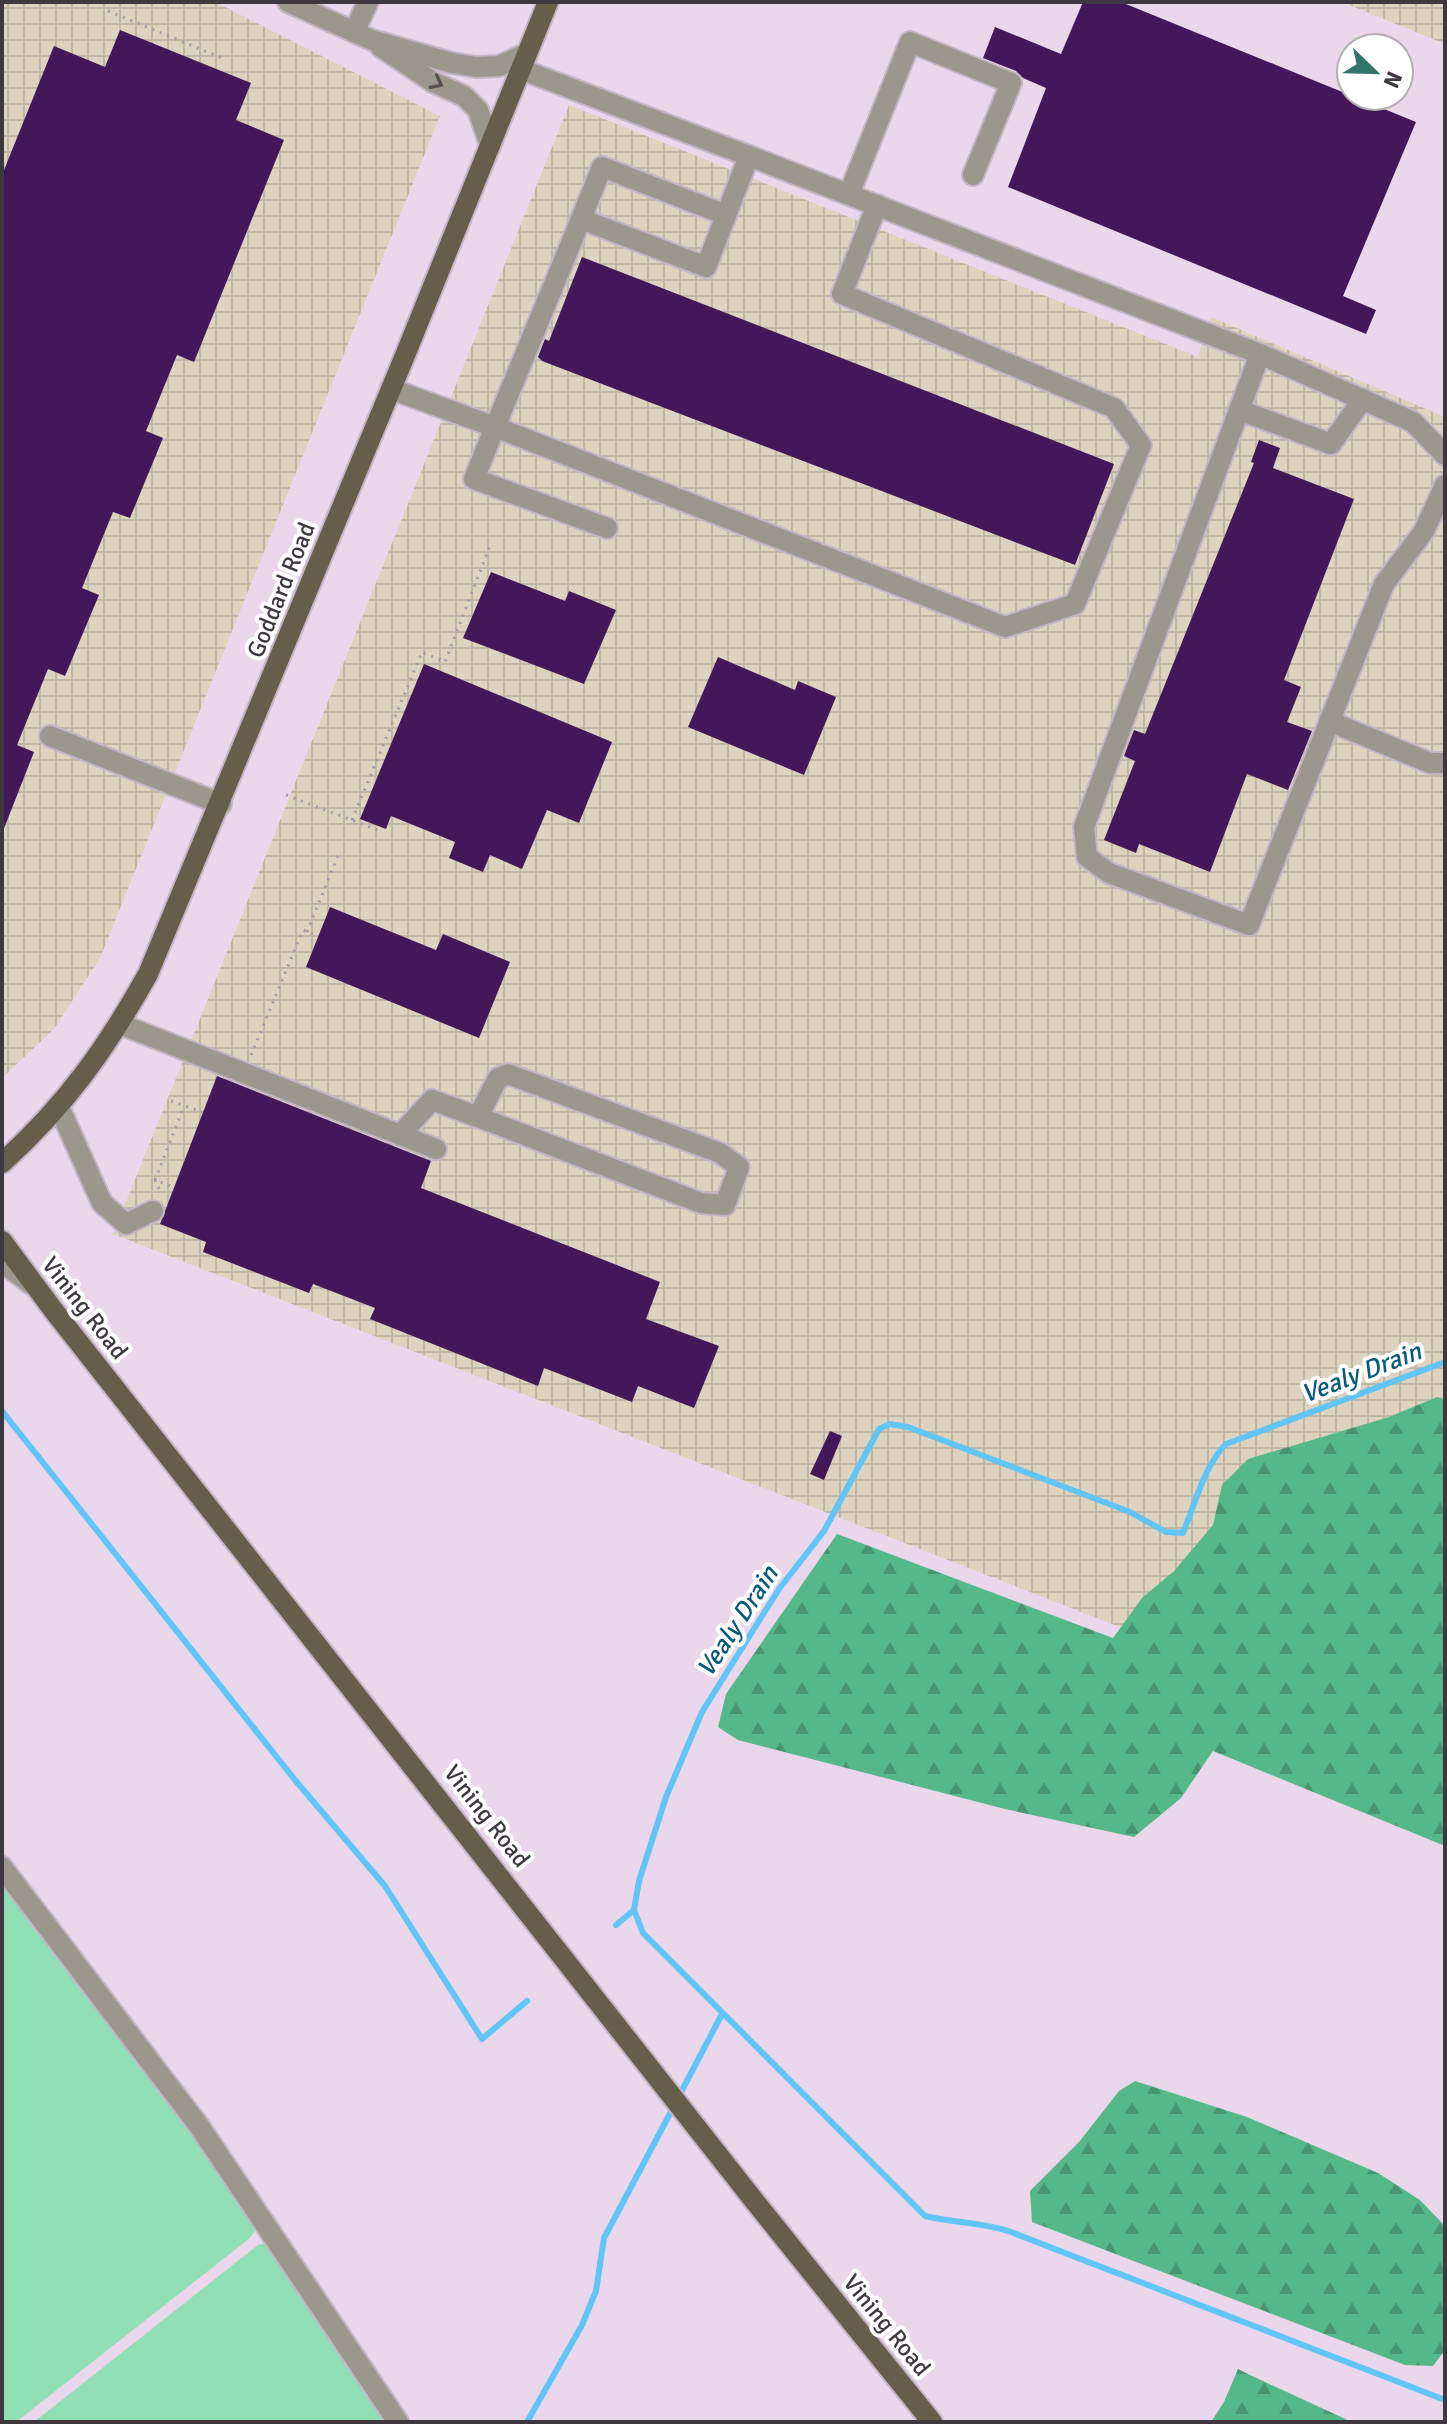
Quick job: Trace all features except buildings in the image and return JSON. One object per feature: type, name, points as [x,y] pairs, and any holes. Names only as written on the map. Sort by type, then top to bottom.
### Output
[{"type":"main road","name":"Goddard Road","points":[[2,1163],[59,1107],[88,1072],[148,974],[221,804],[548,2]]},
{"type":"main road","name":"Vining Road","points":[[2,1241],[756,2203],[932,2422]]},
{"type":"street","points":[[288,2],[363,36],[476,67],[523,62],[749,156],[1260,354],[1413,422],[1445,455]]},
{"type":"street","points":[[363,36],[368,2]]},
{"type":"street","points":[[363,36],[413,70],[464,96],[478,110],[490,145]]},
{"type":"street","points":[[849,194],[910,42],[1011,83],[973,175]]},
{"type":"street","points":[[581,219],[706,267],[749,156]]},
{"type":"street","points":[[607,528],[474,479],[602,167],[726,215]]},
{"type":"street","points":[[391,389],[1005,627],[1075,604],[1141,445],[1114,408],[842,294],[877,205]]},
{"type":"street","points":[[1260,354],[1084,827],[1087,857],[1109,873],[1249,925],[1384,584],[1424,531],[1445,485]]},
{"type":"street","points":[[1239,410],[1331,444],[1363,399]]},
{"type":"street","points":[[1329,721],[1430,763],[1445,763]]},
{"type":"street","points":[[50,736],[221,804]]},
{"type":"street","points":[[120,1024],[436,1149]]},
{"type":"street","points":[[400,1135],[432,1100],[701,1203],[725,1205],[739,1167],[720,1153],[508,1074],[498,1078],[478,1117]]},
{"type":"street","points":[[59,1107],[102,1203],[126,1224],[153,1211]]},
{"type":"street","points":[[2,1262],[37,1289]]},
{"type":"street","points":[[2,1867],[199,2126],[398,2422]]},
{"type":"path","points":[[108,11],[222,58]]},
{"type":"path","points":[[352,820],[422,652],[445,662],[491,543]]},
{"type":"path","points":[[286,795],[383,832]]},
{"type":"path","points":[[307,932],[340,851]]},
{"type":"path","points":[[244,1072],[303,930],[315,935]]},
{"type":"path","points":[[171,1101],[202,1112]]},
{"type":"path","points":[[159,1189],[155,1180],[184,1106]]},
{"type":"path","points":[[155,1180],[171,1186]]},
{"type":"shaded area","points":[[2,2],[215,2],[440,116],[100,958],[54,1029],[2,1078]]},
{"type":"shaded area","points":[[1342,2],[1445,2],[1445,44]]},
{"type":"shaded area","points":[[569,105],[1198,357],[1211,317],[1445,417],[1445,1754],[113,1234]]},
{"type":"green space","points":[[1437,1397],[1445,1399],[1445,1846],[1213,1751],[1181,1798],[1134,1837],[1005,1809],[738,1740],[718,1727],[726,1694],[837,1534],[1113,1638],[1142,1598],[1174,1571],[1213,1525],[1222,1485],[1248,1459],[1389,1417]]},
{"type":"green space","points":[[2,1874],[260,2224],[250,2238],[16,2422],[2,2422]]},
{"type":"green space","points":[[1135,2081],[1247,2117],[1378,2173],[1420,2200],[1445,2226],[1445,2350],[1433,2366],[1405,2365],[1032,2222],[1030,2191],[1079,2142],[1119,2091]]},
{"type":"green space","points":[[271,2242],[400,2422],[34,2422],[258,2245]]},
{"type":"green space","points":[[1238,2369],[1352,2422],[1211,2422],[1224,2402]]},
{"type":"waterway","name":"Vealy Drain","points":[[1445,1362],[1226,1444],[1206,1474],[1183,1533],[1166,1532],[1130,1512],[908,1427],[890,1424],[879,1429],[824,1531],[779,1589],[702,1712],[666,1797],[639,1881],[634,1910],[643,1933],[925,2216],[1011,2232],[1445,2400]]},
{"type":"waterway","points":[[2,1411],[295,1780],[385,1886],[482,2039],[527,2001]]},
{"type":"waterway","points":[[616,1925],[634,1910]]},
{"type":"waterway","name":"Vealy Drain","points":[[679,2096],[722,2014]]},
{"type":"waterway","name":"Vealy Drain","points":[[527,2422],[582,2325],[596,2291],[604,2238],[674,2106]]}]
